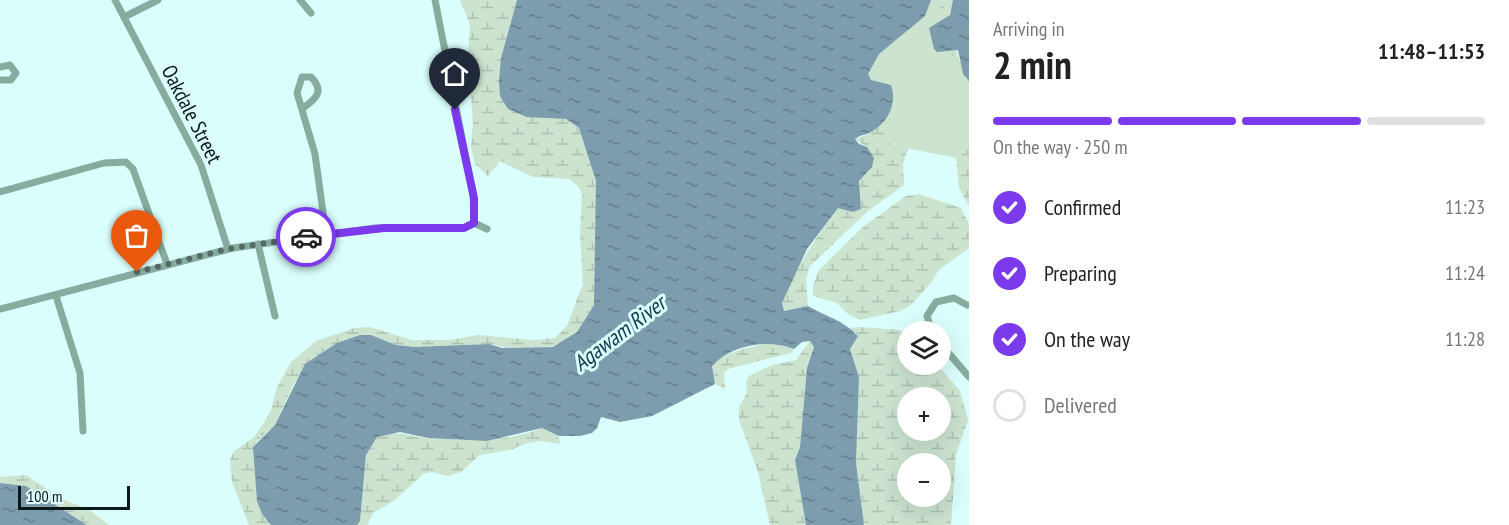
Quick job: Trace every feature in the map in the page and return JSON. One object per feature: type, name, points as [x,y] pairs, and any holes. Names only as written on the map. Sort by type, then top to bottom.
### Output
[{"type":"street","name":"Oakdale Street","points":[[115,0],[206,177],[228,249]]},
{"type":"street","points":[[124,17],[158,0]]},
{"type":"street","points":[[300,0],[311,13]]},
{"type":"street","points":[[435,0],[474,198],[474,223]]},
{"type":"street","points":[[0,67],[10,65],[16,73],[11,80],[0,80]]},
{"type":"street","points":[[303,108],[315,154],[326,234]]},
{"type":"street","points":[[0,192],[104,163],[126,162],[133,169],[167,264]]},
{"type":"street","points":[[474,223],[487,229]]},
{"type":"street","points":[[0,309],[228,249],[326,234],[384,228],[464,228],[474,223]]},
{"type":"street","points":[[258,244],[275,316]]},
{"type":"street","points":[[56,296],[80,373],[83,431]]},
{"type":"street","points":[[929,321],[927,316],[936,302],[954,298],[967,305]]},
{"type":"street","points":[[951,356],[969,376]]},
{"type":"green space","points":[[460,0],[517,0],[501,58],[557,118],[566,119],[579,128],[596,181],[596,296],[594,305],[577,332],[557,346],[514,349],[489,344],[414,347],[396,345],[371,335],[360,335],[295,381],[275,425],[256,442],[262,514],[271,525],[249,525],[232,482],[230,460],[234,451],[254,437],[264,423],[271,410],[277,387],[291,362],[316,341],[354,328],[370,327],[412,340],[450,340],[478,335],[535,340],[555,338],[567,326],[583,283],[580,234],[582,194],[578,186],[569,179],[533,177],[500,161],[488,176],[475,164],[471,147],[473,122],[468,59],[470,24]]},
{"type":"green space","points":[[903,0],[940,0],[939,11],[929,35],[929,41],[957,58],[969,73],[969,149],[957,158],[890,145],[886,117],[857,53]]},
{"type":"green space","points":[[931,0],[953,0],[950,14],[951,29],[959,59],[969,81],[969,206],[959,188],[954,135],[909,145],[903,164],[904,185],[868,211],[810,266],[806,278],[808,306],[784,311],[782,303],[793,278],[814,242],[838,208],[861,209],[859,180],[872,167],[867,147],[855,139],[871,133]]},
{"type":"green space","points":[[919,194],[961,208],[969,224],[969,248],[939,270],[910,306],[900,311],[860,320],[848,314],[837,303],[813,296],[813,285],[819,270],[864,226],[906,196]]},
{"type":"green space","points":[[849,328],[897,330],[897,375],[946,375],[960,391],[968,420],[956,455],[951,525],[864,525],[856,463],[859,377],[850,349],[857,334]]},
{"type":"green space","points":[[810,341],[814,347],[807,368],[800,447],[795,460],[806,525],[770,525],[758,472],[739,420],[739,407],[747,393],[746,382],[749,376],[772,365],[796,360]]},
{"type":"green space","points":[[767,343],[780,343],[794,349],[791,353],[728,369],[724,373],[725,389],[715,384],[712,366],[718,361],[738,351]]},
{"type":"green space","points":[[542,428],[557,434],[561,444],[541,441],[528,443],[510,450],[480,455],[461,472],[448,476],[432,472],[423,474],[395,500],[373,513],[367,525],[357,525],[360,521],[366,455],[377,437],[400,434],[474,440],[516,436]]},
{"type":"green space","points":[[26,475],[64,500],[88,509],[109,525],[87,525],[26,486],[0,483],[0,477]]},
{"type":"water","name":"Agawam River","points":[[517,0],[931,0],[925,16],[879,54],[868,74],[871,80],[891,85],[893,98],[890,111],[879,127],[855,139],[859,144],[867,147],[874,158],[872,167],[859,181],[861,209],[853,212],[838,208],[807,249],[782,303],[784,311],[808,306],[840,322],[858,336],[850,349],[859,377],[856,463],[864,525],[806,525],[795,460],[800,447],[807,368],[814,347],[810,341],[802,342],[794,349],[773,344],[740,348],[712,366],[715,384],[652,416],[620,422],[601,417],[597,428],[592,433],[580,436],[559,436],[542,428],[487,441],[429,438],[400,432],[377,437],[366,455],[360,521],[357,525],[271,525],[262,514],[257,501],[253,447],[275,425],[305,364],[337,343],[360,335],[371,335],[396,345],[414,347],[489,344],[502,348],[553,347],[577,332],[594,305],[596,181],[579,128],[566,119],[527,117],[508,109],[500,96],[501,58]]},
{"type":"water","points":[[953,0],[969,0],[969,81],[963,74],[958,50],[937,52],[934,49],[929,28],[950,15]]},
{"type":"water","points":[[0,483],[26,486],[87,525],[0,525]]},
{"type":"way so far","points":[[137,272],[228,249],[306,237]]},
{"type":"route","points":[[306,237],[384,228],[464,228],[474,223],[476,218],[474,198],[455,110]]}]
